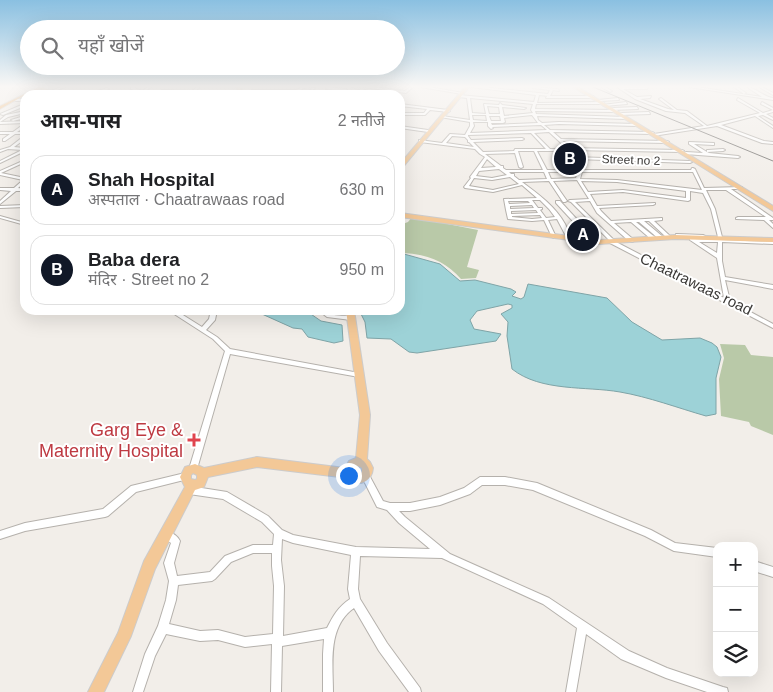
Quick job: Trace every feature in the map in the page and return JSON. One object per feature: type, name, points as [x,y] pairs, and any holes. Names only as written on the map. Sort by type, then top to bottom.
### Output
[{"type":"main road","points":[[405,162],[439,119]]},
{"type":"main road","points":[[405,158],[440,119]]},
{"type":"main road","points":[[628,119],[653,134]]},
{"type":"main road","points":[[629,119],[773,208]]},
{"type":"main road","points":[[405,214],[466,225],[594,242],[623,242],[664,238],[773,241]]},
{"type":"main road","points":[[351,315],[365,414],[361,462]]},
{"type":"main road","points":[[96,692],[124,636],[150,566],[192,479],[257,462],[350,473],[358,478],[365,475],[367,466],[361,462],[352,464],[350,473]]},
{"type":"street","points":[[459,119],[489,124],[637,125]]},
{"type":"street","points":[[488,119],[495,132]]},
{"type":"street","points":[[489,124],[503,122],[503,119]]},
{"type":"street","points":[[539,119],[567,149],[581,170],[579,180],[595,207],[632,241]]},
{"type":"street","points":[[696,119],[707,127]]},
{"type":"street","points":[[443,144],[451,135],[532,131],[653,134],[707,127],[742,119]]},
{"type":"street","points":[[761,119],[773,127]]},
{"type":"street","points":[[519,120],[522,125]]},
{"type":"street","points":[[466,135],[472,126],[472,121]]},
{"type":"street","points":[[0,122],[20,124]]},
{"type":"street","points":[[718,125],[763,142],[773,143]]},
{"type":"street","points":[[2,139],[20,128]]},
{"type":"street","points":[[405,128],[428,131]]},
{"type":"street","points":[[2,131],[20,133]]},
{"type":"street","points":[[532,131],[548,149]]},
{"type":"street","points":[[516,132],[533,150],[565,202]]},
{"type":"street","points":[[466,135],[474,148],[513,175],[540,199],[558,218],[566,229],[569,238]]},
{"type":"street","points":[[2,139],[9,142]]},
{"type":"street","points":[[469,141],[522,139]]},
{"type":"street","points":[[559,140],[666,142]]},
{"type":"street","points":[[11,148],[20,141]]},
{"type":"street","points":[[421,141],[474,148]]},
{"type":"street","points":[[708,154],[690,143],[713,144]]},
{"type":"street","points":[[0,151],[11,148],[20,149]]},
{"type":"street","points":[[0,155],[16,148]]},
{"type":"street","points":[[480,153],[567,149],[682,152],[738,157]]},
{"type":"street","points":[[704,151],[723,150]]},
{"type":"street","points":[[0,162],[20,152]]},
{"type":"street","points":[[515,152],[521,167]]},
{"type":"street","points":[[487,157],[466,187],[487,191],[523,184]]},
{"type":"street","name":"Street no 2","points":[[573,158],[695,161]]},
{"type":"street","points":[[695,161],[694,171],[713,209],[720,241],[719,257],[727,299]]},
{"type":"street","points":[[0,173],[20,163]]},
{"type":"street","points":[[478,170],[502,167]]},
{"type":"street","points":[[506,171],[694,171]]},
{"type":"street","points":[[0,173],[20,178]]},
{"type":"street","points":[[472,177],[492,179],[513,175]]},
{"type":"street","points":[[492,179],[506,188]]},
{"type":"street","points":[[519,181],[617,180],[688,190],[740,188]]},
{"type":"street","points":[[636,182],[636,193]]},
{"type":"street","points":[[0,203],[20,184]]},
{"type":"street","points":[[0,189],[20,190]]},
{"type":"street","points":[[728,189],[770,219],[773,227]]},
{"type":"street","points":[[587,193],[636,193],[688,200],[688,190]]},
{"type":"street","points":[[0,196],[7,196]]},
{"type":"street","points":[[508,210],[540,199]]},
{"type":"street","points":[[544,203],[591,200]]},
{"type":"street","points":[[572,201],[613,242],[727,299],[773,325]]},
{"type":"street","points":[[531,202],[546,220],[554,237]]},
{"type":"street","points":[[558,202],[594,242]]},
{"type":"street","points":[[595,207],[653,204]]},
{"type":"street","points":[[0,207],[20,206]]},
{"type":"street","points":[[508,210],[548,208]]},
{"type":"street","points":[[508,210],[541,214]]},
{"type":"street","points":[[508,210],[511,219],[546,220],[558,218]]},
{"type":"street","points":[[0,217],[20,221]]},
{"type":"street","points":[[738,218],[770,219]]},
{"type":"street","points":[[611,222],[660,219]]},
{"type":"street","points":[[640,220],[664,238],[720,241]]},
{"type":"street","points":[[650,220],[664,238]]},
{"type":"street","points":[[632,221],[664,238],[694,242],[773,241]]},
{"type":"street","name":"Chaatrawaas road","points":[[623,242],[631,252],[727,299]]},
{"type":"street","points":[[694,242],[719,257]]},
{"type":"street","points":[[722,278],[773,287]]},
{"type":"street","points":[[181,315],[203,328],[228,351],[359,375]]},
{"type":"street","points":[[203,328],[212,320],[213,315]]},
{"type":"street","points":[[328,315],[340,315]]},
{"type":"street","points":[[192,479],[228,351]]},
{"type":"street","points":[[365,475],[380,504],[390,507],[410,507],[440,501],[467,491],[480,481],[504,481],[534,486],[648,533],[674,547],[713,552]]},
{"type":"street","points":[[0,535],[25,527],[105,512],[134,489],[192,479],[265,519],[279,533],[293,539],[356,551],[443,554]]},
{"type":"street","points":[[390,507],[443,554],[546,601],[625,655],[666,673],[723,692]]},
{"type":"street","points":[[276,692],[279,586],[275,569],[279,533]]},
{"type":"street","points":[[138,692],[150,654],[163,628],[174,581],[169,563],[176,541],[166,534]]},
{"type":"street","points":[[174,581],[212,576],[228,559],[253,549],[276,549]]},
{"type":"street","points":[[356,551],[353,589],[355,601],[382,647],[416,692]]},
{"type":"street","points":[[758,567],[773,572]]},
{"type":"street","points":[[328,692],[327,640],[344,607],[355,601]]},
{"type":"street","points":[[571,692],[582,627]]},
{"type":"street","points":[[163,628],[200,636],[218,635],[245,642],[330,633]]},
{"type":"green space","points":[[412,217],[478,230],[467,267],[479,270],[476,278],[461,279],[449,267],[434,259],[405,253],[405,223]]},
{"type":"green space","points":[[720,344],[745,345],[751,355],[773,357],[773,435],[751,426],[749,422],[721,416],[719,379],[724,358]]},
{"type":"water","points":[[405,254],[440,264],[460,281],[475,280],[511,289],[516,292],[512,296],[521,299],[524,297],[528,284],[607,298],[632,322],[662,340],[700,338],[717,347],[721,357],[716,378],[716,414],[706,416],[631,394],[550,385],[524,376],[512,369],[507,336],[508,322],[501,314],[512,308],[512,305],[508,304],[477,311],[470,320],[474,329],[501,334],[496,341],[417,353],[409,352],[391,339],[367,338],[365,322],[362,315],[405,315]]},
{"type":"water","points":[[264,315],[312,315],[321,321],[342,325],[343,341],[334,343],[308,337],[302,329],[293,328]]},
{"type":"railway","points":[[672,119],[773,161]]},
{"type":"place","name":"Baba dera","points":[[570,159]]},
{"type":"place","name":"Shah Hospital","points":[[583,235]]},
{"type":"place","name":"Garg Eye & Maternity Hospital","points":[[194,440]]}]
